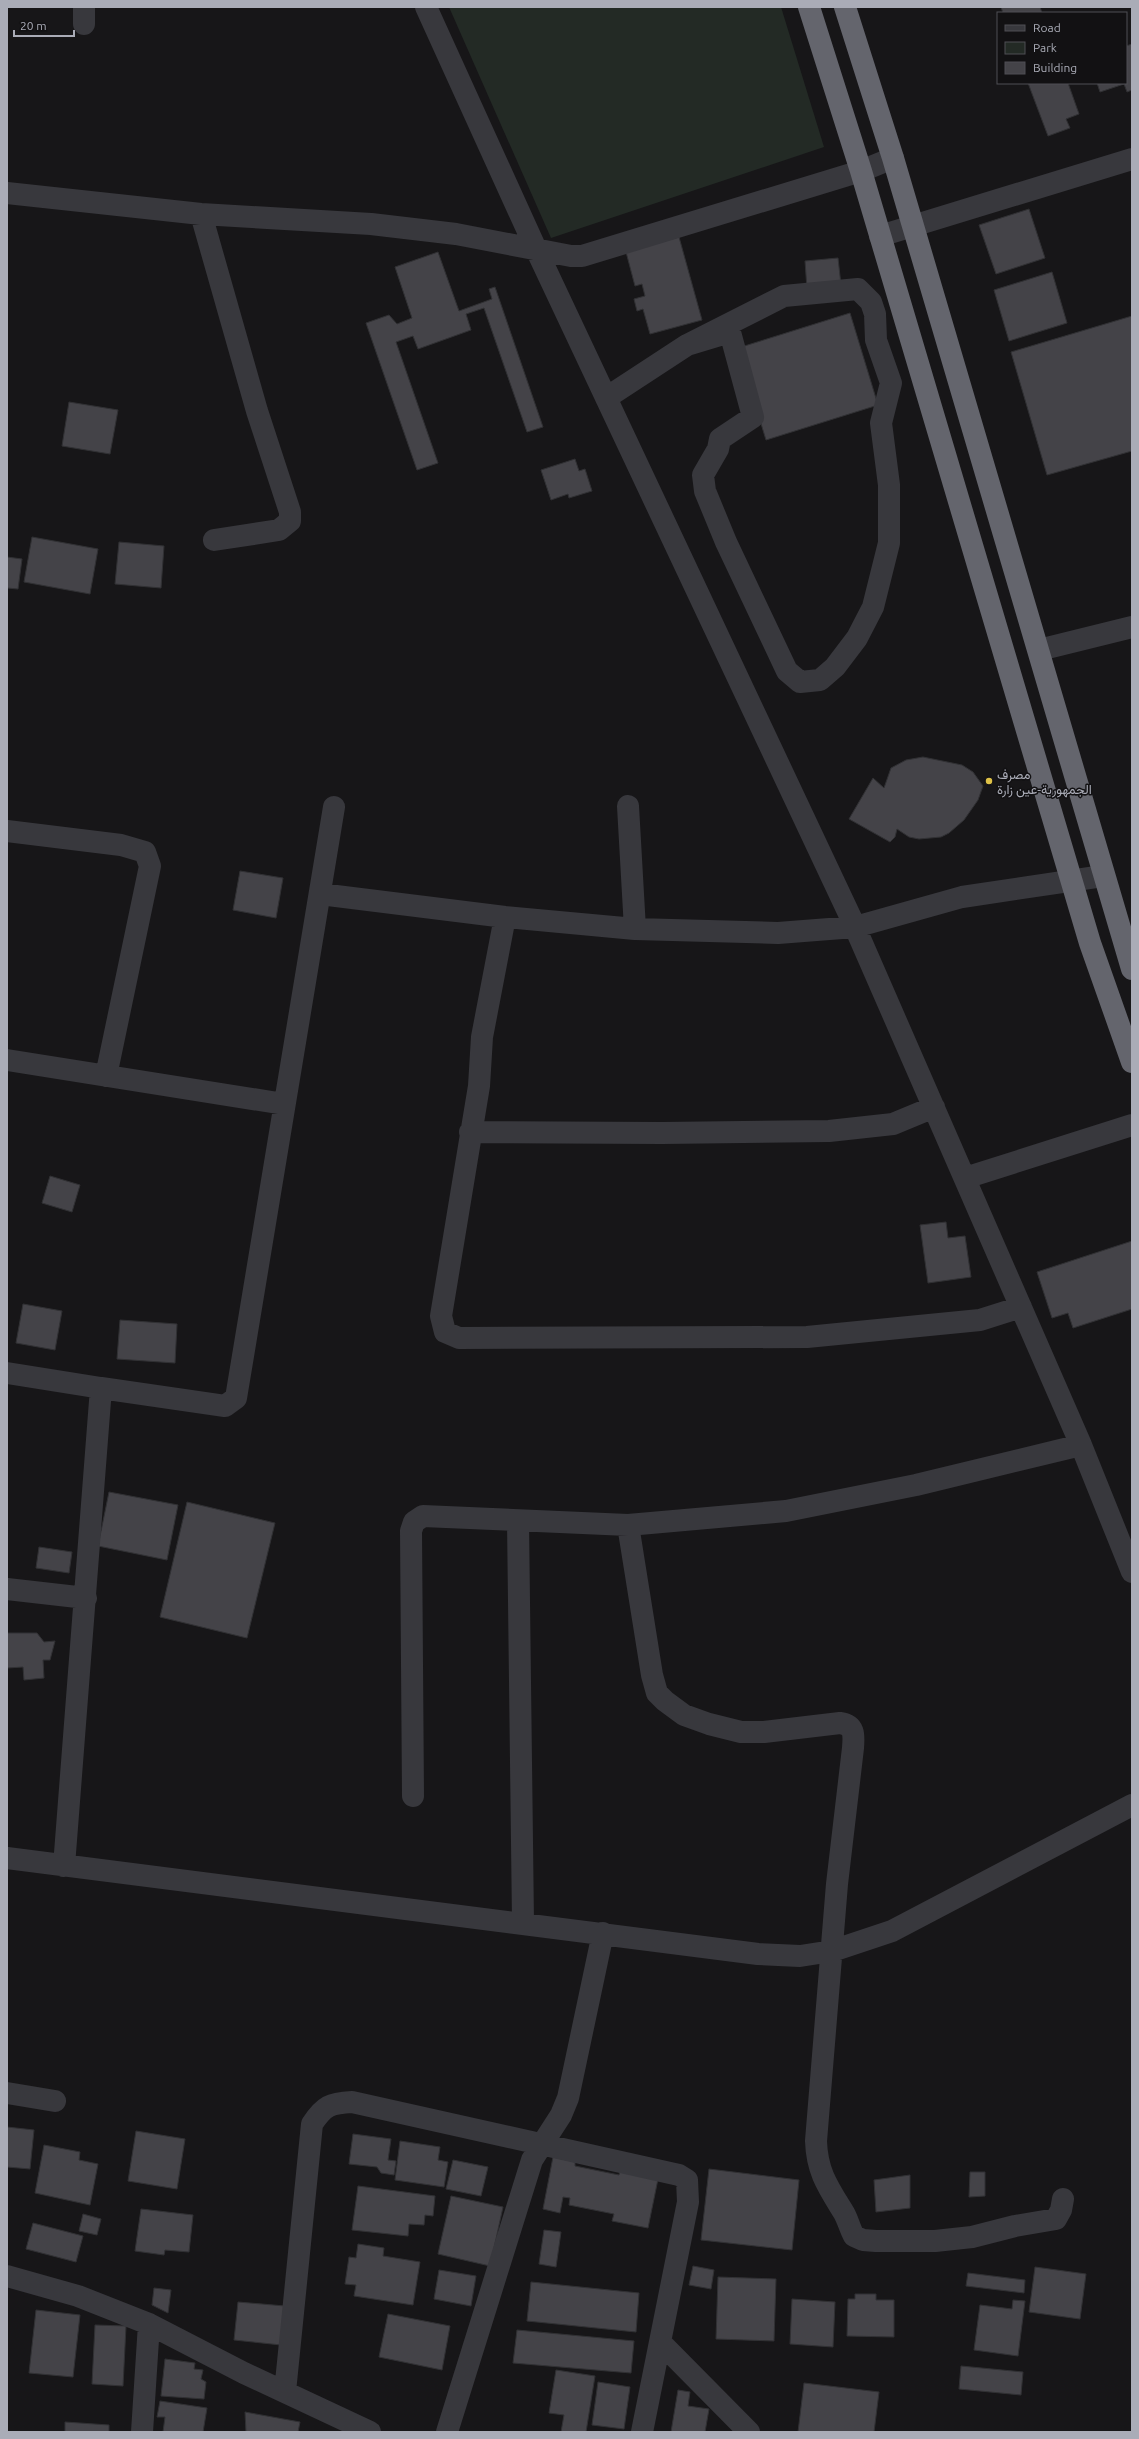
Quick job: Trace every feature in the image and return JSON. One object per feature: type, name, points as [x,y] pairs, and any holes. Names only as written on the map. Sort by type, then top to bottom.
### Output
[{"type":"highway","points":[[809,7],[861,171],[1071,882],[1090,944],[1132,1062]]},
{"type":"highway","points":[[845,7],[893,158],[912,227],[1039,650],[1132,969]]},
{"type":"street","points":[[426,7],[536,250],[855,928],[1082,1445],[1132,1572]]},
{"type":"street","points":[[8,197],[202,214],[371,224],[456,234],[560,256],[582,256],[861,171],[893,158]]},
{"type":"street","points":[[880,236],[1132,159]]},
{"type":"street","points":[[202,214],[257,411],[290,512],[290,521],[279,530],[214,540]]},
{"type":"street","points":[[606,398],[687,345],[784,296],[858,289],[870,302],[875,314],[876,340],[891,383],[881,424],[889,484],[889,543],[873,607],[857,638],[835,667],[820,680],[800,682],[787,671],[726,542],[704,486],[704,475],[718,449],[720,439],[753,417],[730,332],[687,345]]},
{"type":"street","points":[[1039,650],[1132,627]]},
{"type":"street","points":[[628,806],[635,929]]},
{"type":"street","points":[[7,1372],[101,1388],[225,1406],[236,1398],[334,807]]},
{"type":"street","points":[[7,831],[121,845],[145,852],[149,859],[150,866],[106,1076]]},
{"type":"street","points":[[320,894],[506,917],[635,929],[778,933],[855,928],[962,897],[1104,876]]},
{"type":"street","points":[[506,917],[482,1037],[482,1060],[440,1316],[445,1332],[459,1338],[807,1337],[980,1320],[1021,1306]]},
{"type":"street","points":[[7,1060],[284,1104]]},
{"type":"street","points":[[470,1132],[662,1134],[828,1131],[893,1124],[934,1108]]},
{"type":"street","points":[[965,1178],[1132,1125]]},
{"type":"street","points":[[64,1866],[86,1598],[101,1388]]},
{"type":"street","points":[[413,1796],[411,1531],[414,1522],[423,1516],[432,1514],[518,1521],[628,1525],[786,1511],[916,1485],[1082,1445]]},
{"type":"street","points":[[518,1521],[523,1922]]},
{"type":"street","points":[[628,1525],[652,1675],[657,1692],[665,1701],[684,1715],[741,1732],[764,1732],[840,1723],[848,1724],[852,1729],[853,1748],[837,1884],[817,2120],[816,2153],[824,2182],[845,2215],[854,2236],[863,2240],[908,2242],[972,2237],[1015,2226],[1056,2219],[1061,2210],[1063,2199]]},
{"type":"street","points":[[7,1588],[86,1598]]},
{"type":"street","points":[[7,1858],[523,1922],[758,1954],[800,1956],[832,1951],[892,1931],[1132,1805]]},
{"type":"street","points":[[447,2432],[526,2177],[540,2145],[561,2115],[568,2098],[603,1933]]},
{"type":"street","points":[[7,2093],[55,2101]]},
{"type":"street","points":[[285,2392],[312,2124],[321,2111],[336,2103],[352,2102],[679,2175],[687,2180],[688,2202],[642,2432]]},
{"type":"street","points":[[7,2276],[78,2296],[149,2324],[285,2392],[370,2432]]},
{"type":"street","points":[[142,2432],[149,2324]]},
{"type":"street","points":[[661,2343],[748,2432]]},
{"type":"green space","points":[[449,7],[781,7],[824,147],[551,238]]},
{"type":"building","points":[[1001,7],[1040,7],[1042,12],[1003,12]]},
{"type":"building","points":[[1132,44],[1132,90],[1127,92],[1124,84],[1127,84],[1127,46]]},
{"type":"building","points":[[1028,84],[1068,84],[1079,114],[1066,119],[1070,128],[1048,136]]},
{"type":"building","points":[[1097,84],[1124,84],[1100,92]]},
{"type":"building","points":[[1029,209],[1045,258],[996,274],[979,225]]},
{"type":"building","points":[[679,237],[702,320],[650,334],[643,309],[637,311],[634,299],[645,296],[642,284],[635,286],[626,252]]},
{"type":"building","points":[[438,252],[459,311],[492,299],[489,289],[495,287],[543,427],[527,432],[484,308],[466,314],[471,330],[418,349],[413,336],[396,342],[438,463],[417,470],[366,323],[389,315],[397,324],[412,318],[395,267]]},
{"type":"building","points":[[838,258],[841,285],[807,289],[805,261]]},
{"type":"building","points":[[1052,272],[1067,323],[1009,341],[994,290]]},
{"type":"building","points":[[850,313],[878,405],[766,440],[738,348]]},
{"type":"building","points":[[1132,316],[1132,451],[1047,475],[1011,352]]},
{"type":"building","points":[[69,402],[118,410],[110,454],[62,446]]},
{"type":"building","points":[[575,459],[579,471],[585,469],[592,491],[569,498],[568,494],[551,500],[541,470]]},
{"type":"building","points":[[32,537],[98,549],[90,594],[24,582]]},
{"type":"building","points":[[119,542],[164,546],[161,588],[115,584]]},
{"type":"building","points":[[7,557],[22,559],[18,589],[7,588]]},
{"type":"building","points":[[923,757],[962,765],[973,772],[983,786],[978,800],[964,820],[949,833],[941,837],[919,839],[909,837],[897,829],[895,837],[890,842],[849,819],[873,778],[884,788],[891,768],[906,760]]},
{"type":"building","points":[[240,871],[283,878],[276,918],[233,910]]},
{"type":"building","points":[[50,1176],[80,1185],[72,1212],[42,1203]]},
{"type":"building","points":[[946,1222],[948,1238],[965,1236],[971,1277],[928,1283],[920,1225]]},
{"type":"building","points":[[1132,1241],[1132,1309],[1073,1328],[1068,1313],[1052,1318],[1037,1272]]},
{"type":"building","points":[[23,1304],[62,1311],[55,1350],[16,1343]]},
{"type":"building","points":[[120,1320],[177,1324],[175,1363],[117,1359]]},
{"type":"building","points":[[109,1492],[178,1505],[167,1560],[98,1546]]},
{"type":"building","points":[[187,1502],[275,1523],[247,1638],[160,1617]]},
{"type":"building","points":[[39,1547],[72,1552],[69,1573],[36,1568]]},
{"type":"building","points":[[7,1633],[37,1633],[44,1642],[55,1641],[50,1660],[43,1660],[44,1678],[24,1680],[23,1667],[7,1668]]},
{"type":"building","points":[[7,2127],[34,2130],[30,2169],[7,2167]]},
{"type":"building","points":[[136,2131],[185,2139],[177,2189],[128,2181]]},
{"type":"building","points":[[353,2134],[391,2139],[388,2160],[396,2161],[394,2175],[381,2173],[377,2167],[349,2164]]},
{"type":"building","points":[[400,2141],[440,2147],[438,2160],[448,2162],[444,2187],[395,2180]]},
{"type":"building","points":[[44,2145],[80,2152],[79,2160],[98,2164],[90,2205],[35,2193]]},
{"type":"building","points":[[553,2157],[575,2162],[575,2166],[619,2175],[620,2171],[658,2179],[648,2228],[612,2221],[614,2214],[569,2205],[570,2198],[563,2197],[560,2213],[543,2209]]},
{"type":"building","points":[[453,2160],[488,2167],[481,2196],[446,2189]]},
{"type":"building","points":[[709,2169],[799,2180],[792,2250],[701,2240]]},
{"type":"building","points":[[970,2172],[985,2172],[985,2196],[969,2197]]},
{"type":"building","points":[[910,2175],[910,2208],[876,2212],[874,2180]]},
{"type":"building","points":[[358,2186],[435,2196],[433,2216],[425,2215],[424,2225],[409,2224],[408,2236],[352,2230]]},
{"type":"building","points":[[451,2196],[503,2207],[490,2266],[438,2254]]},
{"type":"building","points":[[141,2209],[193,2215],[189,2252],[165,2250],[164,2255],[135,2251]]},
{"type":"building","points":[[83,2214],[101,2219],[97,2235],[79,2231]]},
{"type":"building","points":[[33,2223],[83,2236],[76,2262],[26,2249]]},
{"type":"building","points":[[544,2230],[561,2232],[556,2267],[539,2264]]},
{"type":"building","points":[[358,2244],[384,2248],[383,2256],[420,2262],[413,2305],[354,2296],[356,2285],[345,2284],[349,2257],[356,2258]]},
{"type":"building","points":[[693,2266],[714,2270],[711,2289],[689,2285]]},
{"type":"building","points":[[1035,2267],[1086,2274],[1080,2319],[1029,2312]]},
{"type":"building","points":[[439,2270],[476,2276],[471,2306],[434,2299]]},
{"type":"building","points":[[968,2273],[1025,2280],[1024,2293],[966,2286]]},
{"type":"building","points":[[718,2277],[776,2279],[774,2341],[716,2339]]},
{"type":"building","points":[[531,2282],[639,2293],[636,2332],[527,2321]]},
{"type":"building","points":[[154,2288],[171,2290],[168,2313],[152,2305]]},
{"type":"building","points":[[855,2294],[876,2294],[876,2300],[894,2300],[894,2337],[847,2336],[848,2299],[855,2299]]},
{"type":"building","points":[[792,2299],[835,2302],[833,2347],[790,2344]]},
{"type":"building","points":[[1013,2300],[1025,2301],[1018,2356],[974,2350],[980,2305],[1012,2309]]},
{"type":"building","points":[[238,2302],[285,2306],[281,2345],[234,2340]]},
{"type":"building","points":[[36,2310],[80,2315],[73,2377],[29,2373]]},
{"type":"building","points":[[388,2314],[450,2326],[442,2370],[379,2357]]},
{"type":"building","points":[[95,2325],[126,2326],[123,2386],[92,2384]]},
{"type":"building","points":[[517,2330],[634,2341],[631,2373],[513,2363]]},
{"type":"building","points":[[165,2359],[195,2363],[194,2369],[203,2370],[201,2379],[206,2382],[204,2399],[161,2396]]},
{"type":"building","points":[[961,2366],[1023,2372],[1021,2395],[959,2389]]},
{"type":"building","points":[[556,2370],[595,2376],[586,2432],[561,2432],[564,2415],[549,2413]]},
{"type":"building","points":[[598,2382],[630,2387],[624,2429],[592,2425]]},
{"type":"building","points":[[804,2383],[879,2392],[874,2432],[798,2432]]},
{"type":"building","points":[[678,2390],[690,2392],[688,2406],[709,2409],[705,2432],[671,2432]]},
{"type":"building","points":[[160,2401],[207,2408],[203,2432],[163,2432],[165,2417],[157,2417]]},
{"type":"building","points":[[245,2412],[300,2422],[298,2432],[246,2432]]},
{"type":"building","points":[[65,2422],[109,2425],[109,2432],[65,2432]]},
{"type":"place","name":"مصرف الجمهورية-عين زارة","points":[[989,781]]}]
